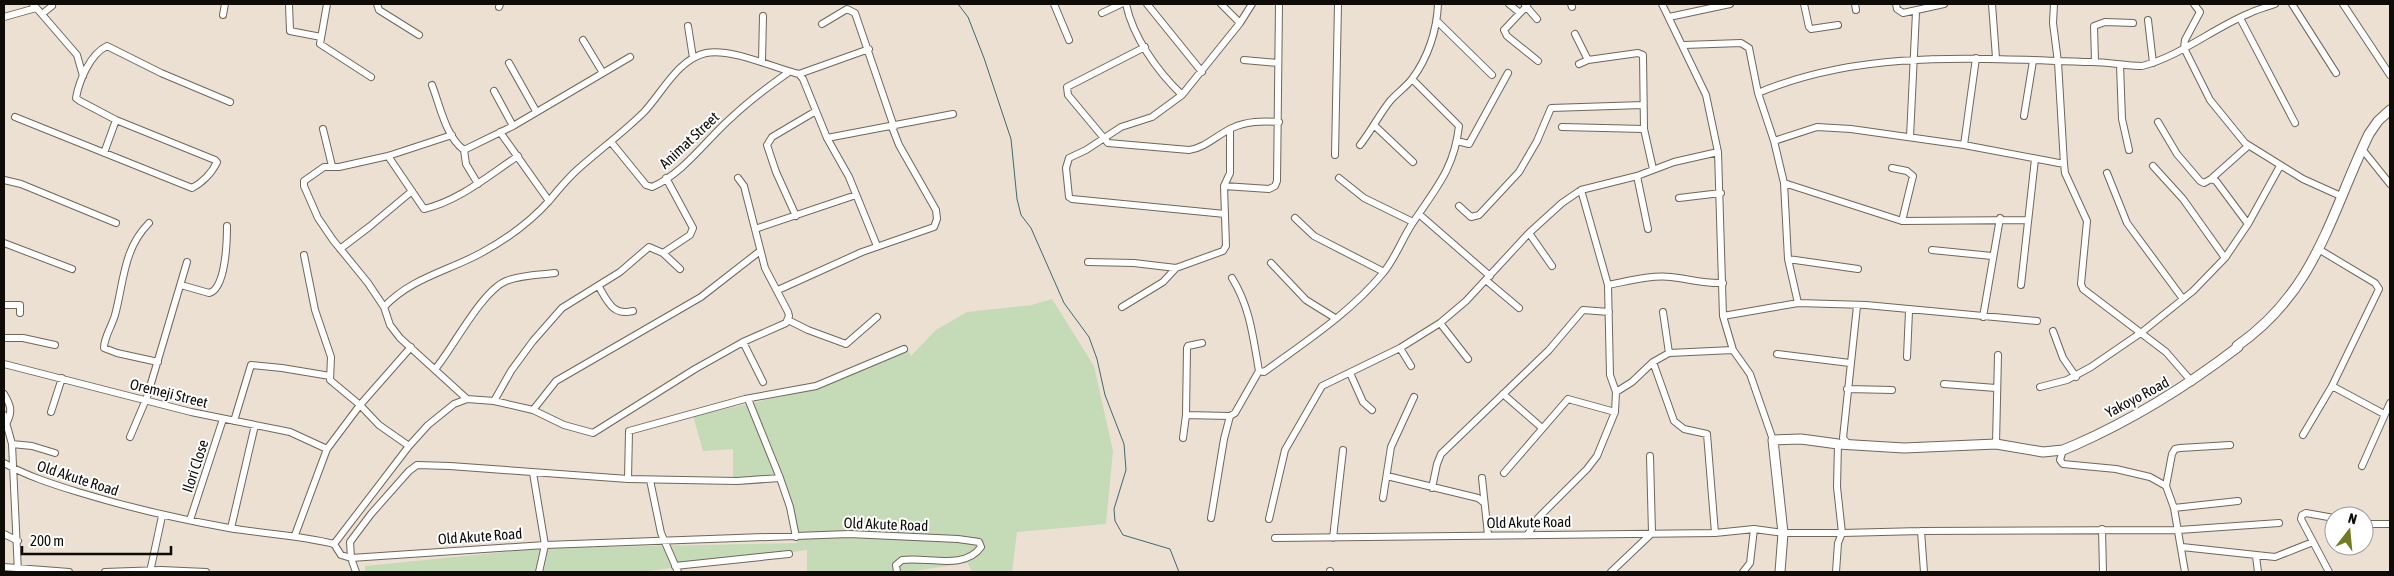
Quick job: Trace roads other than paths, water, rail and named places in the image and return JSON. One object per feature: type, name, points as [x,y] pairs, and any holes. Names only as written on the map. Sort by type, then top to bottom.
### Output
[{"type":"main road","name":"Yakoyo Road","points":[[1774,440],[1801,439],[1838,444],[1904,448],[1996,444],[2043,452],[2063,450],[2089,439],[2156,404],[2192,382],[2238,347],[2274,315],[2292,295],[2320,250],[2372,129],[2390,110]]},
{"type":"main road","points":[[1774,440],[1783,533],[1780,572]]},
{"type":"street","points":[[222,15],[225,4]]},
{"type":"street","points":[[289,4],[290,31],[321,37]]},
{"type":"street","points":[[327,4],[320,44],[371,77]]},
{"type":"street","points":[[377,4],[379,10],[418,35]]},
{"type":"street","points":[[1054,4],[1069,40]]},
{"type":"street","points":[[1102,13],[1121,4]]},
{"type":"street","points":[[1126,4],[1129,17],[1144,47],[1164,76],[1182,94]]},
{"type":"street","points":[[1147,4],[1202,72]]},
{"type":"street","points":[[1221,4],[1240,23]]},
{"type":"street","points":[[1225,214],[1072,199],[1069,197],[1066,168],[1069,158],[1121,127],[1152,117],[1182,94],[1202,72],[1240,23],[1252,4]]},
{"type":"street","points":[[1224,186],[1269,189],[1275,186],[1278,122],[1279,4]]},
{"type":"street","points":[[1335,155],[1338,4]]},
{"type":"street","points":[[1360,145],[1375,126],[1390,101],[1412,79],[1427,54],[1438,22],[1438,4]]},
{"type":"street","points":[[1509,4],[1520,13]]},
{"type":"street","points":[[1662,4],[1684,46],[1706,95],[1718,152],[1721,193],[1723,316],[1733,350],[1750,374],[1774,440]]},
{"type":"street","points":[[1669,17],[1730,4]]},
{"type":"street","points":[[1804,4],[1809,27],[1812,29],[1838,25]]},
{"type":"street","points":[[1896,4],[1897,9],[1902,13],[1916,12],[1944,4]]},
{"type":"street","points":[[1992,4],[1996,58]]},
{"type":"street","points":[[2054,4],[2053,23],[2058,62],[2065,173],[2087,221],[2080,284],[2166,352],[2192,382]]},
{"type":"street","points":[[2194,4],[2200,12],[2184,40],[2184,48],[2210,100],[2248,146],[2303,179],[2342,197]]},
{"type":"street","points":[[1758,93],[1782,82],[1813,74],[1872,62],[1915,58],[1996,58],[2142,66],[2184,48],[2264,6],[2275,4]]},
{"type":"street","points":[[2292,4],[2336,73]]},
{"type":"street","points":[[2342,4],[2390,75]]},
{"type":"street","points":[[1537,19],[1526,5],[1504,30],[1507,36],[1538,61]]},
{"type":"street","points":[[4,17],[34,6],[77,54],[83,76]]},
{"type":"street","points":[[42,14],[52,6]]},
{"type":"street","points":[[778,290],[877,246],[934,226],[937,219],[936,210],[899,145],[869,48],[853,11],[847,10],[822,24]]},
{"type":"street","points":[[1910,137],[1916,12]]},
{"type":"street","points":[[762,61],[763,16]]},
{"type":"street","points":[[2240,18],[2295,123]]},
{"type":"street","points":[[2148,20],[2152,63]]},
{"type":"street","points":[[1438,22],[1492,75]]},
{"type":"street","points":[[2095,62],[2094,26],[2105,22],[2133,23]]},
{"type":"street","points":[[688,26],[693,58]]},
{"type":"street","points":[[1575,34],[1588,60]]},
{"type":"street","points":[[583,40],[602,73]]},
{"type":"street","points":[[1684,46],[1723,43],[1747,45],[1751,53],[1758,93],[1774,141],[1784,183],[1788,259],[1798,303]]},
{"type":"street","points":[[15,117],[192,188],[200,184],[217,162],[202,153],[116,120],[76,98],[83,76],[92,60],[107,46],[178,80],[230,102]]},
{"type":"street","points":[[1144,47],[1069,84],[1067,87],[1068,96],[1111,144],[1189,150],[1201,146],[1230,129],[1248,122],[1278,122]]},
{"type":"street","points":[[384,306],[405,288],[424,277],[482,253],[532,218],[577,170],[644,112],[670,80],[693,58],[714,52],[762,61],[799,74],[869,48]]},
{"type":"street","points":[[1579,64],[1588,60],[1641,53],[1643,58],[1644,129],[1653,169]]},
{"type":"street","points":[[77,54],[92,60]]},
{"type":"street","points":[[464,150],[513,126],[630,57]]},
{"type":"street","points":[[1964,145],[1976,58]]},
{"type":"street","points":[[1244,60],[1278,63]]},
{"type":"street","points":[[2024,116],[2033,61]]},
{"type":"street","points":[[509,63],[536,111]]},
{"type":"street","points":[[2120,65],[2122,119],[2129,150]]},
{"type":"street","name":"Animat Street","points":[[611,142],[649,187],[666,178],[701,148],[747,103],[789,72]]},
{"type":"street","points":[[1457,140],[1469,144],[1508,73]]},
{"type":"street","points":[[799,74],[806,84],[827,138],[856,195],[877,246]]},
{"type":"street","points":[[1259,371],[1264,372],[1336,318],[1384,272],[1413,222],[1420,215],[1446,174],[1457,140],[1459,126],[1412,79]]},
{"type":"street","points":[[432,85],[452,135],[457,145],[464,150],[466,164],[478,184]]},
{"type":"street","points":[[494,91],[513,126]]},
{"type":"street","points":[[1459,206],[1471,217],[1479,215],[1520,172],[1537,141],[1551,108],[1643,105]]},
{"type":"street","points":[[796,216],[776,172],[767,145],[772,137],[816,111]]},
{"type":"street","points":[[827,138],[893,127],[952,114]]},
{"type":"street","points":[[104,152],[116,120]]},
{"type":"street","points":[[2158,122],[2177,154],[2200,181],[2204,183],[2248,146]]},
{"type":"street","points":[[1375,126],[1413,162]]},
{"type":"street","points":[[1562,127],[1644,129]]},
{"type":"street","points":[[1774,141],[1817,127],[1851,129],[1964,145],[2064,164]]},
{"type":"street","points":[[323,129],[332,166]]},
{"type":"street","points":[[1088,262],[1134,263],[1176,268],[1224,251],[1226,246],[1224,186],[1230,173],[1230,129]]},
{"type":"street","points":[[500,132],[549,201]]},
{"type":"street","points":[[452,135],[388,156],[339,167],[324,167],[308,178],[304,186],[318,218],[384,306],[390,325],[467,399]]},
{"type":"street","points":[[2362,149],[2390,184]]},
{"type":"street","points":[[1269,520],[1285,450],[1322,386],[1400,348],[1440,323],[1466,301],[1529,233],[1562,203],[1581,190],[1637,176],[1674,162],[1718,152]]},
{"type":"street","points":[[388,156],[424,209],[458,195],[478,184],[518,156]]},
{"type":"street","points":[[2021,285],[2026,220],[2035,159]]},
{"type":"street","points":[[2153,166],[2183,199],[2225,258]]},
{"type":"street","points":[[2040,387],[2076,377],[2142,332],[2183,299],[2225,258],[2248,224],[2280,166]]},
{"type":"street","points":[[1892,168],[1907,170],[1913,176],[1902,221]]},
{"type":"street","points":[[2107,173],[2127,223],[2183,299]]},
{"type":"street","points":[[1637,176],[1648,229]]},
{"type":"street","points":[[663,253],[690,235],[693,228],[666,178]]},
{"type":"street","points":[[334,544],[409,446],[440,414],[467,399],[494,401],[533,410],[564,425],[587,433],[598,432],[645,399],[743,342],[786,323],[788,312],[765,268],[744,186],[738,178]]},
{"type":"street","points":[[1339,178],[1364,198],[1413,222]]},
{"type":"street","points":[[2211,179],[2216,181],[2248,224]]},
{"type":"street","points":[[4,180],[21,184],[116,224]]},
{"type":"street","points":[[1784,183],[1902,221],[2000,218],[2026,220]]},
{"type":"street","points":[[1528,534],[1538,518],[1597,456],[1615,412],[1616,392],[1610,375],[1608,285],[1581,190]]},
{"type":"street","points":[[340,249],[412,191]]},
{"type":"street","points":[[1679,198],[1721,193]]},
{"type":"street","points":[[755,229],[856,195]]},
{"type":"street","points":[[1420,215],[1519,308]]},
{"type":"street","points":[[1295,218],[1314,236],[1384,272]]},
{"type":"street","points":[[1983,317],[2000,218]]},
{"type":"street","points":[[149,223],[136,237],[130,251],[119,291],[115,315],[104,348],[117,354],[158,362]]},
{"type":"street","points":[[181,285],[209,293],[215,290],[222,272],[227,247],[227,226]]},
{"type":"street","points":[[1529,233],[1552,266]]},
{"type":"street","points":[[4,243],[72,269]]},
{"type":"street","points":[[494,401],[533,341],[562,308],[599,287],[620,272],[646,248],[653,248],[663,253],[680,269]]},
{"type":"street","points":[[1932,250],[1992,256]]},
{"type":"street","points":[[2303,435],[2332,386],[2378,289],[2375,283],[2320,250]]},
{"type":"street","points":[[533,410],[556,380],[701,297],[760,251]]},
{"type":"street","points":[[304,255],[315,310],[331,357],[330,376],[335,386],[360,405],[379,425],[409,446]]},
{"type":"street","points":[[1788,259],[1858,269]]},
{"type":"street","points":[[130,437],[158,362],[188,262]]},
{"type":"street","points":[[1271,263],[1306,300],[1336,318]]},
{"type":"street","points":[[1122,308],[1163,282],[1176,268]]},
{"type":"street","points":[[436,368],[490,290],[506,280],[556,273]]},
{"type":"street","points":[[1608,285],[1656,276],[1704,283],[1722,283]]},
{"type":"street","points":[[1186,415],[1230,416],[1235,413],[1259,371],[1251,323],[1244,297],[1232,278]]},
{"type":"street","points":[[599,287],[614,309],[624,313],[633,312]]},
{"type":"street","points":[[1723,316],[1798,303],[1866,305],[1909,311],[2037,321]]},
{"type":"street","points":[[4,306],[20,305],[20,313]]},
{"type":"street","points":[[1849,444],[1843,438],[1857,306]]},
{"type":"street","points":[[1432,488],[1441,454],[1549,350],[1583,310],[1609,312]]},
{"type":"street","points":[[1907,357],[1909,311]]},
{"type":"street","points":[[1664,312],[1669,353]]},
{"type":"street","points":[[788,320],[808,330],[846,344],[876,318]]},
{"type":"street","points":[[1440,323],[1468,359]]},
{"type":"street","points":[[2053,331],[2063,358],[2076,377]]},
{"type":"street","points":[[4,338],[22,338],[55,345]]},
{"type":"street","points":[[743,342],[763,382]]},
{"type":"street","points":[[1183,438],[1186,415],[1187,348],[1202,342]]},
{"type":"street","points":[[295,535],[327,449],[360,405],[411,347]]},
{"type":"street","points":[[1400,348],[1411,366]]},
{"type":"street","points":[[628,479],[629,431],[748,399],[816,386],[904,350]]},
{"type":"street","points":[[1616,392],[1632,382],[1653,362],[1669,353],[1733,350]]},
{"type":"street","points":[[1777,354],[1850,363]]},
{"type":"street","points":[[1996,444],[1998,355]]},
{"type":"street","points":[[1653,362],[1674,421],[1684,429],[1707,434],[1715,533]]},
{"type":"street","name":"Oremeji Street","points":[[4,364],[145,401],[302,436],[327,449]]},
{"type":"street","points":[[234,421],[251,365],[330,376]]},
{"type":"street","points":[[1350,373],[1363,402],[1372,410]]},
{"type":"street","points":[[51,412],[62,378]]},
{"type":"street","points":[[1944,384],[1996,388]]},
{"type":"street","points":[[4,386],[4,394],[11,408],[11,415],[7,422]]},
{"type":"street","points":[[2332,386],[2384,414]]},
{"type":"street","points":[[1847,389],[1892,390]]},
{"type":"street","points":[[1503,394],[1542,428]]},
{"type":"street","points":[[1384,498],[1391,447],[1414,398]]},
{"type":"street","points":[[748,399],[780,478],[790,507],[796,537]]},
{"type":"street","points":[[1504,473],[1568,399],[1615,412]]},
{"type":"street","points":[[2362,466],[2390,403]]},
{"type":"street","points":[[4,415],[12,444],[18,570]]},
{"type":"street","points":[[1212,518],[1224,439],[1230,416]]},
{"type":"street","name":"Ilori Close","points":[[190,520],[223,419]]},
{"type":"street","points":[[230,528],[255,425]]},
{"type":"street","points":[[12,444],[32,446],[55,453]]},
{"type":"street","points":[[1836,572],[1838,544],[1842,534],[1837,487],[1838,444]]},
{"type":"street","points":[[2185,572],[2179,530],[2166,486],[2172,454],[2176,449],[2230,446]]},
{"type":"street","points":[[1333,538],[1343,450]]},
{"type":"street","points":[[2063,450],[2060,460],[2063,464],[2093,465],[2123,470],[2150,477],[2166,486]]},
{"type":"street","points":[[1611,572],[1652,533],[1650,456]]},
{"type":"street","name":"Old Akute Road","points":[[4,463],[62,487],[162,516],[230,528],[295,535],[334,544],[341,555],[351,558],[545,545],[876,534],[980,542],[981,547],[975,555],[953,560],[902,560],[896,565],[897,572]]},
{"type":"street","points":[[356,572],[351,558],[350,542],[371,514],[409,471],[417,465],[650,480],[780,478]]},
{"type":"street","points":[[533,473],[545,545],[539,572]]},
{"type":"street","points":[[1387,476],[1478,498],[1483,502]]},
{"type":"street","points":[[1482,478],[1483,502],[1488,535]]},
{"type":"street","points":[[650,480],[659,527],[677,569],[789,554]]},
{"type":"street","points":[[2174,508],[2238,501]]},
{"type":"street","points":[[2324,516],[2306,513],[2302,515],[2301,519],[2329,572]]},
{"type":"street","points":[[150,571],[162,516]]},
{"type":"street","name":"Old Akute Road","points":[[1275,538],[1715,533],[1754,529],[1783,533],[1842,534],[1921,531],[2179,530],[2279,523]]},
{"type":"street","points":[[2374,524],[2390,524]]},
{"type":"street","points":[[1743,572],[1750,563],[1754,529]]},
{"type":"street","points":[[2102,530],[2103,572]]},
{"type":"street","points":[[1921,531],[1924,572]]},
{"type":"street","points":[[4,534],[18,541]]},
{"type":"street","points":[[2182,547],[2275,557],[2314,542]]},
{"type":"street","points":[[2256,556],[2258,572]]},
{"type":"street","points":[[4,567],[18,570],[68,572]]},
{"type":"street","points":[[106,572],[206,572]]},
{"type":"waterway","points":[[958,4],[968,17],[1011,139],[1017,199],[1021,215],[1031,228],[1064,303],[1089,337],[1097,359],[1105,395],[1124,444],[1126,470],[1114,509],[1115,521],[1123,535],[1170,549],[1179,572]]}]
